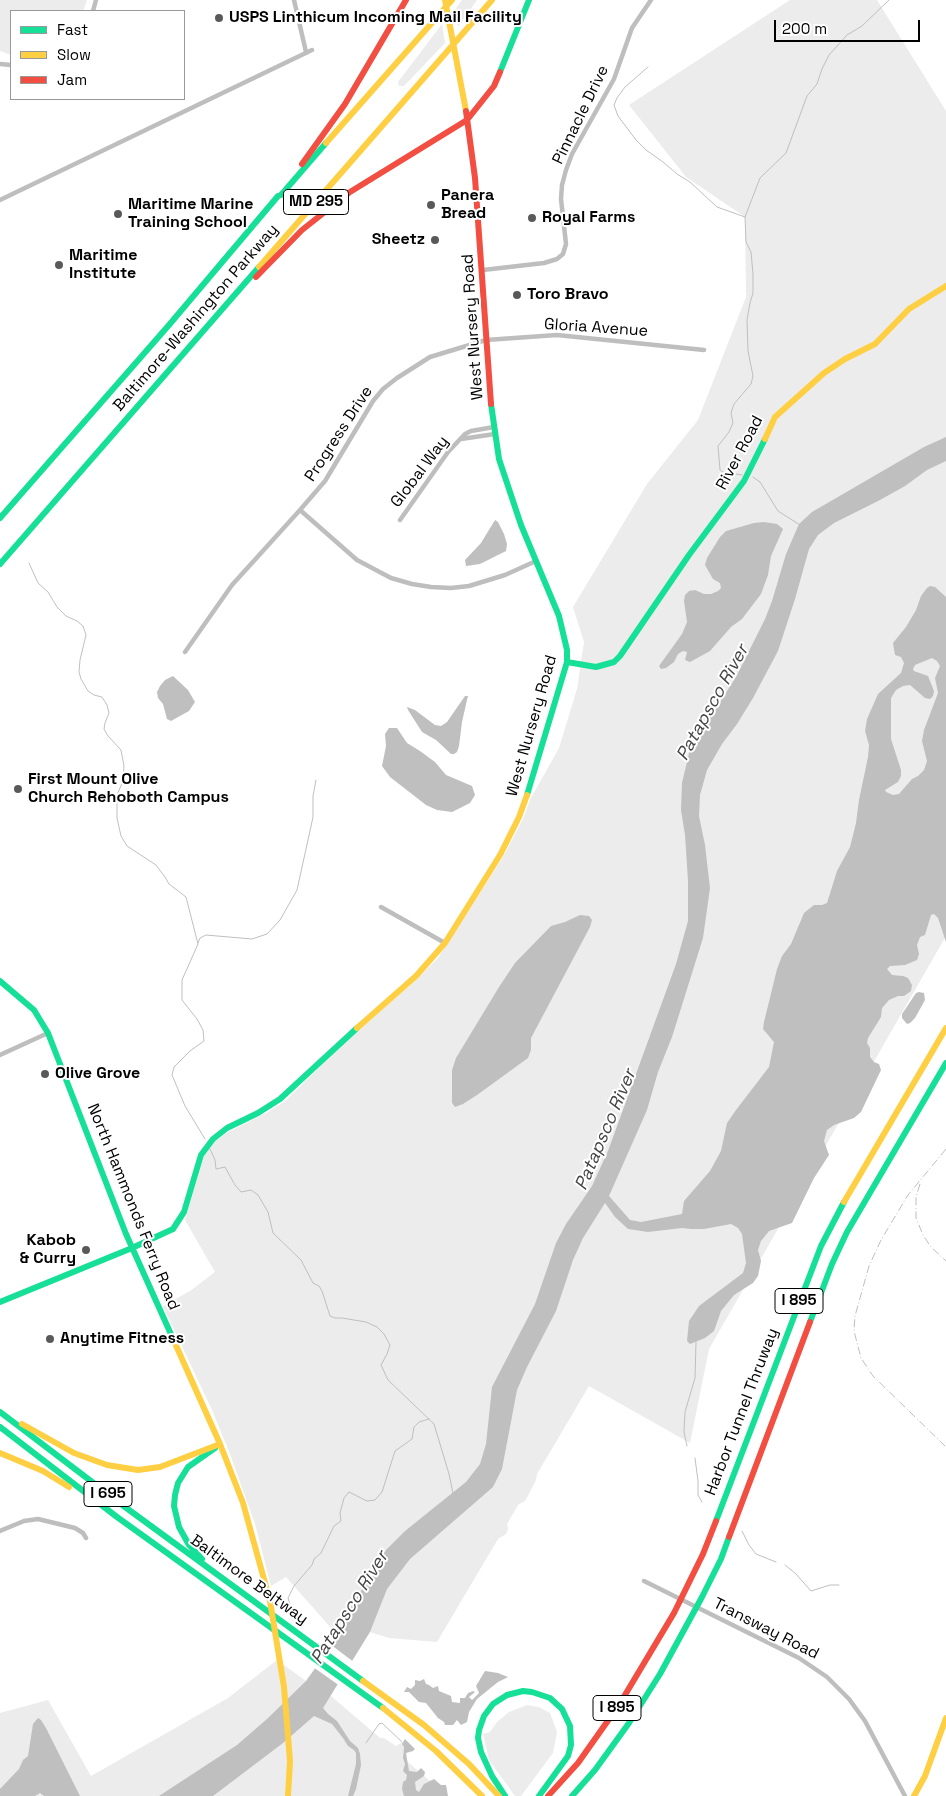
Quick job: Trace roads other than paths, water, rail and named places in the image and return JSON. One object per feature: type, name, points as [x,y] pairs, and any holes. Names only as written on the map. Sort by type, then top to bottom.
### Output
[{"type":"main road","points":[[278,196],[318,144],[345,104],[406,0]]},
{"type":"main road","name":"West Nursery Road","points":[[0,1302],[172,1231],[184,1212],[201,1155],[213,1138],[227,1128],[258,1114],[280,1099],[422,970],[446,943],[500,855],[519,817],[532,781],[567,662],[567,650],[564,628],[536,561],[499,459],[494,430],[486,340],[477,196],[468,120],[445,0]]},
{"type":"main road","name":"Baltimore-Washington Parkway","points":[[0,518],[188,303],[278,196],[282,195],[452,0]]},
{"type":"main road","name":"Baltimore-Washington Parkway","points":[[0,564],[492,0]]},
{"type":"main road","points":[[177,360],[302,230],[350,192],[468,120],[494,86],[529,0]]},
{"type":"main road","name":"River Road","points":[[567,662],[596,667],[614,662],[620,656],[680,567],[744,481],[775,417],[824,373],[840,362],[875,344],[910,309],[946,286]]},
{"type":"main road","name":"North Hammonds Ferry Road","points":[[0,981],[23,999],[34,1011],[48,1033],[102,1176],[132,1248],[220,1444],[248,1520],[268,1594],[284,1686],[290,1754],[288,1796]]},
{"type":"main road","name":"Harbor Tunnel Thruway","points":[[548,1796],[578,1763],[619,1705],[674,1613],[703,1554],[821,1246],[838,1212],[946,1028]]},
{"type":"main road","name":"Harbor Tunnel Thruway","points":[[572,1796],[595,1770],[629,1723],[660,1674],[691,1619],[721,1559],[832,1264],[847,1232],[946,1063]]},
{"type":"main road","points":[[0,1411],[60,1447],[98,1462],[123,1468],[138,1470],[160,1467],[220,1444]]},
{"type":"main road","name":"Baltimore Beltway","points":[[0,1411],[62,1460],[227,1582],[397,1704],[469,1764],[500,1796]]},
{"type":"main road","name":"Baltimore Beltway","points":[[0,1427],[118,1517],[390,1714],[462,1774],[482,1796]]},
{"type":"main road","points":[[217,1574],[198,1556],[184,1537],[177,1522],[174,1506],[175,1495],[182,1475],[196,1460],[220,1444]]},
{"type":"main road","points":[[0,1453],[43,1470],[118,1517]]},
{"type":"main road","points":[[505,1796],[492,1776],[481,1752],[478,1738],[479,1730],[484,1716],[493,1704],[507,1695],[523,1691],[550,1698],[562,1709],[570,1726],[571,1746],[568,1756],[539,1796]]},
{"type":"main road","points":[[914,1796],[925,1776],[946,1718]]},
{"type":"street","points":[[294,0],[306,52]]},
{"type":"street","name":"Pinnacle Drive","points":[[483,270],[544,263],[556,259],[563,254],[566,244],[561,199],[566,170],[572,154],[614,79],[632,28],[651,0]]},
{"type":"street","points":[[0,200],[312,50]]},
{"type":"street","name":"Gloria Avenue","points":[[486,340],[557,334],[704,350]]},
{"type":"street","name":"Progress Drive","points":[[185,652],[232,585],[325,480],[363,416],[383,389],[430,357],[486,340]]},
{"type":"street","name":"Global Way","points":[[400,520],[448,452],[461,439],[471,431],[494,430]]},
{"type":"street","points":[[300,510],[357,560],[391,578],[412,584],[431,587],[469,586],[505,575],[536,561]]},
{"type":"street","points":[[381,907],[446,943]]},
{"type":"street","points":[[0,1054],[48,1033]]},
{"type":"street","points":[[0,1531],[24,1521],[38,1519],[75,1528],[83,1533],[86,1538]]},
{"type":"street","name":"Transway Road","points":[[644,1581],[799,1658],[827,1677],[848,1699],[865,1721],[905,1796]]},
{"type":"waterway","points":[[742,475],[720,470],[718,446],[729,432],[733,423],[731,413],[734,404],[751,384],[753,376],[748,351],[747,320],[753,293],[753,274],[751,252],[746,242],[745,217],[760,178],[786,153],[807,96],[817,84],[829,55],[847,35],[862,26],[889,0]]},
{"type":"waterway","points":[[648,67],[625,87],[617,98],[614,105],[618,116],[646,150],[690,182],[717,207],[745,217]]},
{"type":"waterway","points":[[753,477],[760,482],[778,511],[800,525]]},
{"type":"waterway","points":[[29,563],[38,583],[48,592],[57,607],[66,616],[83,626],[86,635],[80,660],[79,672],[81,679],[88,691],[102,697],[107,705],[109,713],[104,729],[121,750],[124,766],[123,781],[117,795],[117,818],[121,836],[127,846],[156,865],[169,884],[186,897],[198,944],[182,980],[182,1000],[203,1030],[204,1041],[190,1051],[174,1067],[172,1075],[185,1106],[205,1139]]},
{"type":"waterway","points":[[198,943],[200,938],[206,935],[252,939],[267,934],[280,920],[297,890],[313,817],[313,796],[316,780]]},
{"type":"waterway","points":[[210,1149],[215,1160],[216,1169],[225,1167],[241,1192],[251,1190],[258,1195],[268,1212],[273,1233],[301,1260],[313,1283],[319,1286],[330,1316],[366,1322],[377,1327],[384,1334],[390,1345],[381,1365],[388,1380],[434,1424],[453,1493]]},
{"type":"waterway","points":[[687,1446],[684,1432],[685,1412],[695,1378],[696,1342]]},
{"type":"waterway","points":[[290,1604],[288,1598],[294,1586],[312,1565],[314,1559],[321,1553],[334,1526],[341,1521],[340,1513],[344,1498],[349,1492],[367,1501],[375,1500],[382,1492],[395,1451],[412,1439],[414,1427],[419,1422],[429,1419]]},
{"type":"waterway","points":[[695,1458],[698,1495],[702,1502]]},
{"type":"waterway","points":[[742,1531],[756,1554],[776,1562]]},
{"type":"waterway","points":[[785,1565],[811,1591],[830,1585],[839,1585]]},
{"type":"waterway","points":[[366,1743],[379,1724],[382,1723],[402,1742]]},
{"type":"railway","points":[[946,1149],[908,1195],[881,1240],[869,1266],[855,1316],[854,1331],[861,1358],[873,1376],[946,1447]]},
{"type":"railway","points":[[920,1184],[916,1197],[916,1218],[923,1235],[931,1247],[946,1261]]},
{"type":"place","name":"USPS Linthicum Incoming Mail Facility","points":[[219,18]]},
{"type":"place","name":"Panera Bread","points":[[431,205]]},
{"type":"place","name":"Maritime Marine Training School","points":[[118,214]]},
{"type":"place","name":"Royal Farms","points":[[532,218]]},
{"type":"place","name":"Sheetz","points":[[435,240]]},
{"type":"place","name":"Maritime Institute","points":[[59,265]]},
{"type":"place","name":"Toro Bravo","points":[[517,295]]},
{"type":"place","name":"First Mount Olive Church Rehoboth Campus","points":[[18,789]]},
{"type":"place","name":"Olive Grove","points":[[45,1074]]},
{"type":"place","name":"Kabob & Curry","points":[[86,1250]]},
{"type":"place","name":"Anytime Fitness","points":[[50,1339]]},
{"type":"water label","name":"Patapsco River","points":[[713,703]]},
{"type":"water label","name":"Patapsco River","points":[[606,1130]]},
{"type":"water label","name":"Patapsco River","points":[[350,1608]]}]
